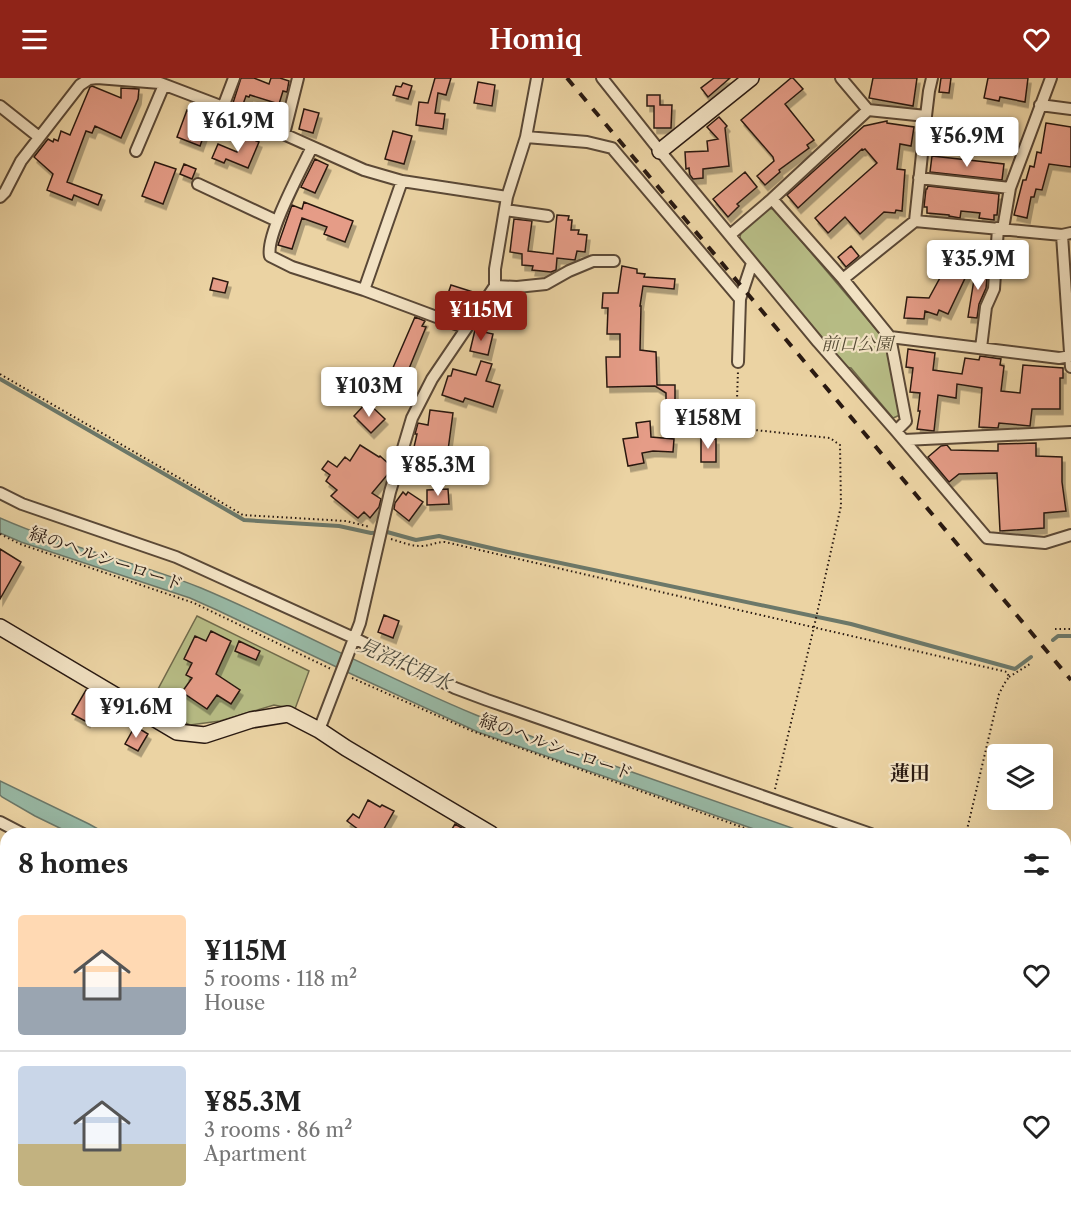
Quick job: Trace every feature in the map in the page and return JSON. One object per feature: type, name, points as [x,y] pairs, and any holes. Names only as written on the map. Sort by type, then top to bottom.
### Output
[{"type":"street","points":[[223,107],[234,78]]},
{"type":"street","points":[[284,134],[298,78]]},
{"type":"street","points":[[319,730],[360,623],[390,492],[412,418],[432,379],[495,285],[495,269],[507,197],[526,137],[537,78]]},
{"type":"street","points":[[602,78],[818,342],[987,538],[1045,543],[1071,535]]},
{"type":"street","points":[[660,151],[752,78]]},
{"type":"street","points":[[841,78],[868,110],[926,116]]},
{"type":"street","points":[[915,221],[932,78]]},
{"type":"street","points":[[981,348],[986,307],[994,289],[1001,228],[1010,188],[1051,78]]},
{"type":"street","points":[[0,197],[21,161],[39,137],[80,85],[89,79],[162,82],[364,170],[402,182],[507,197]]},
{"type":"street","points":[[136,151],[162,82]]},
{"type":"street","points":[[1040,105],[1071,109]]},
{"type":"street","points":[[0,106],[39,137]]},
{"type":"street","points":[[730,235],[868,110]]},
{"type":"street","points":[[526,137],[586,142],[612,148],[740,299]]},
{"type":"street","points":[[312,147],[277,221],[269,251],[270,256],[292,267],[364,290],[466,328]]},
{"type":"street","points":[[920,178],[1010,188]]},
{"type":"street","points":[[364,290],[402,182]]},
{"type":"street","points":[[198,184],[277,221]]},
{"type":"street","points":[[772,199],[843,279],[890,337],[906,421],[896,430]]},
{"type":"street","points":[[505,210],[548,216]]},
{"type":"street","points":[[843,279],[915,221],[1066,234],[1071,367]]},
{"type":"street","points":[[495,285],[517,287],[546,284],[592,261],[614,261]]},
{"type":"street","points":[[738,362],[740,299],[752,263]]},
{"type":"street","points":[[890,337],[1059,358],[1071,356]]},
{"type":"street","points":[[904,440],[1071,432],[1071,444]]},
{"type":"street","points":[[0,493],[22,504],[176,557],[354,638],[455,688],[854,828]]},
{"type":"street","points":[[0,627],[177,732],[205,735],[251,720],[288,714],[319,730],[481,828]]},
{"type":"path","points":[[736,428],[738,362]]},
{"type":"path","points":[[0,374],[243,515],[346,521],[415,545],[424,546],[445,542],[1007,672],[1009,677]]},
{"type":"path","points":[[680,431],[736,428],[830,438],[840,445],[841,506],[772,800]]},
{"type":"path","name":"緑のヘルシーロード","points":[[0,534],[20,544],[194,603],[472,731],[744,828]]},
{"type":"path","points":[[1054,629],[1071,629]]},
{"type":"path","points":[[967,828],[999,694],[1009,677],[1029,664]]},
{"type":"green space","name":"前口公園","points":[[766,208],[774,209],[885,340],[900,415],[893,418],[851,368],[845,367],[739,242],[741,232]]},
{"type":"green space","points":[[197,616],[309,671],[295,709],[274,705],[220,721],[190,725],[149,706]]},
{"type":"shaded area","points":[[0,518],[50,537],[176,578],[270,619],[407,685],[495,723],[792,828],[751,828],[478,732],[190,598],[0,533]]},
{"type":"shaded area","points":[[0,781],[96,828],[60,828],[0,795]]},
{"type":"building","points":[[241,78],[254,78],[269,84],[271,78],[289,81],[287,92],[283,91],[279,104],[250,95],[246,96],[242,107],[233,103]]},
{"type":"building","points":[[435,78],[451,78],[446,95],[438,93],[435,113],[445,114],[443,129],[416,125],[419,102],[428,103]]},
{"type":"building","points":[[714,78],[730,78],[708,97],[701,88]]},
{"type":"building","points":[[791,78],[803,89],[785,104],[814,140],[807,145],[809,148],[779,170],[780,172],[765,185],[757,176],[774,161],[773,157],[741,120]]},
{"type":"building","points":[[873,78],[917,78],[913,106],[869,98]]},
{"type":"building","points":[[941,78],[951,78],[949,93],[939,92]]},
{"type":"building","points":[[988,78],[1028,78],[1025,102],[1000,97],[999,101],[984,98]]},
{"type":"building","points":[[478,82],[495,85],[492,106],[474,103]]},
{"type":"building","points":[[403,83],[412,86],[408,99],[393,95],[396,86],[401,87]]},
{"type":"building","points":[[92,86],[121,98],[121,88],[139,89],[138,99],[121,138],[95,126],[92,133],[86,131],[67,182],[102,195],[98,205],[74,195],[72,200],[47,190],[53,174],[34,157],[48,139],[53,142],[54,139],[58,141],[61,131],[70,135]]},
{"type":"building","points":[[647,95],[660,95],[660,105],[672,105],[671,128],[654,128],[654,106],[647,106]]},
{"type":"building","points":[[304,109],[319,113],[313,133],[299,129]]},
{"type":"building","points":[[187,110],[205,117],[203,122],[208,124],[200,146],[177,137]]},
{"type":"building","points":[[719,117],[727,126],[725,128],[729,166],[703,169],[703,178],[693,179],[689,168],[686,169],[685,152],[708,151],[707,141],[718,139],[707,127]]},
{"type":"building","points":[[887,121],[887,123],[914,127],[911,146],[900,144],[897,169],[905,170],[902,211],[884,212],[860,234],[845,217],[828,233],[815,218],[877,163],[865,149],[862,149],[798,208],[787,195],[864,126]]},
{"type":"building","points":[[1046,123],[1071,127],[1071,167],[1049,164],[1042,190],[1036,189],[1034,197],[1031,197],[1027,218],[1014,215],[1023,180],[1026,180],[1030,166],[1034,167],[1037,152],[1041,153]]},
{"type":"building","points":[[393,131],[412,136],[404,164],[385,159]]},
{"type":"building","points":[[244,136],[259,142],[248,168],[226,159],[224,163],[212,158],[218,144],[237,152]]},
{"type":"building","points":[[932,156],[1004,164],[1002,180],[930,172]]},
{"type":"building","points":[[315,159],[328,165],[315,193],[301,187]]},
{"type":"building","points":[[155,162],[176,169],[163,204],[142,196]]},
{"type":"building","points":[[184,164],[196,169],[192,179],[180,174]]},
{"type":"building","points":[[745,172],[757,187],[737,204],[739,206],[728,217],[713,199]]},
{"type":"building","points":[[928,186],[999,194],[997,215],[994,215],[994,220],[979,218],[980,213],[961,211],[960,218],[927,213],[927,207],[924,207]]},
{"type":"building","points":[[304,202],[353,221],[345,242],[324,234],[327,227],[302,218],[292,249],[278,245],[292,205],[302,209]]},
{"type":"building","points":[[557,215],[569,216],[568,220],[572,220],[571,230],[579,230],[578,234],[587,235],[585,252],[577,251],[575,260],[557,258],[556,270],[551,272],[532,270],[533,266],[522,265],[522,254],[510,252],[514,219],[532,221],[528,251],[553,254]]},
{"type":"building","points":[[851,246],[859,256],[846,267],[838,257]]},
{"type":"building","points":[[947,265],[967,274],[948,314],[939,310],[937,315],[925,311],[924,319],[904,318],[907,297],[929,298]]},
{"type":"building","points":[[622,266],[637,269],[637,273],[645,274],[644,277],[675,279],[674,289],[643,286],[640,306],[640,350],[656,352],[657,385],[675,385],[675,401],[666,400],[666,393],[655,386],[607,387],[606,357],[620,357],[620,334],[607,334],[608,308],[602,308],[603,293],[618,293]]},
{"type":"building","points":[[976,267],[988,268],[986,288],[979,304],[977,318],[968,317]]},
{"type":"building","points":[[213,278],[228,282],[225,293],[210,290]]},
{"type":"building","points":[[451,285],[473,292],[461,318],[442,311]]},
{"type":"building","points":[[415,317],[425,321],[422,326],[426,327],[406,376],[392,370]]},
{"type":"building","points":[[475,330],[493,334],[488,355],[470,351]]},
{"type":"building","points":[[908,349],[935,353],[933,370],[962,374],[965,358],[979,360],[980,356],[1001,359],[1000,365],[1004,366],[1001,391],[1020,393],[1023,365],[1063,368],[1063,378],[1060,378],[1060,409],[1032,409],[1030,426],[999,423],[998,428],[979,427],[982,388],[957,384],[956,398],[938,395],[934,431],[917,429],[920,393],[910,392],[913,368],[906,367]]},
{"type":"building","points":[[481,361],[492,364],[486,381],[500,385],[493,407],[465,398],[463,402],[442,395],[448,376],[451,376],[453,369],[476,375]]},
{"type":"building","points":[[367,402],[385,419],[371,433],[354,416]]},
{"type":"building","points":[[430,410],[453,413],[446,465],[465,467],[464,478],[422,472],[423,464],[420,463],[422,448],[414,447],[417,434],[415,434],[418,423],[428,425]]},
{"type":"building","points":[[650,421],[651,437],[674,439],[673,452],[642,453],[644,463],[628,466],[623,439],[638,437],[636,423]]},
{"type":"building","points":[[701,439],[716,439],[716,462],[701,462]]},
{"type":"building","points":[[1036,443],[1036,456],[1062,457],[1062,482],[1066,511],[1044,513],[1044,528],[1000,531],[997,473],[959,474],[949,482],[928,457],[941,446],[947,445],[951,450],[998,451],[998,444]]},
{"type":"building","points":[[360,445],[380,456],[390,465],[388,474],[372,493],[381,499],[379,507],[370,518],[364,512],[358,518],[331,496],[337,490],[326,481],[330,475],[322,469],[328,461],[337,467],[345,457],[350,461]]},
{"type":"building","points":[[448,489],[449,504],[427,505],[427,490]]},
{"type":"building","points":[[403,492],[406,495],[408,492],[423,502],[409,521],[394,509],[395,503]]},
{"type":"building","points":[[0,549],[21,562],[0,599]]},
{"type":"building","points":[[384,615],[399,621],[393,638],[378,632]]},
{"type":"building","points":[[211,631],[231,641],[216,674],[240,690],[231,704],[217,695],[207,709],[182,692],[192,678],[186,675],[192,663],[184,659],[195,636],[206,641]]},
{"type":"building","points":[[239,641],[260,651],[256,660],[235,651]]},
{"type":"building","points":[[86,690],[101,699],[87,722],[72,714]]},
{"type":"building","points":[[135,726],[148,734],[138,751],[125,744]]},
{"type":"building","points":[[368,800],[394,811],[384,828],[356,828],[347,821],[353,814],[359,818]]},
{"type":"waterway","points":[[0,379],[244,520],[339,526],[371,533],[387,532],[416,540],[439,536],[851,624],[1015,669],[1031,657]]},
{"type":"waterway","points":[[1053,640],[1058,636],[1071,636]]},
{"type":"railway","points":[[567,78],[1071,680]]},
{"type":"district","name":"蓮田","points":[[910,773]]},
{"type":"water label","name":"見沼代用水","points":[[405,664]]}]
